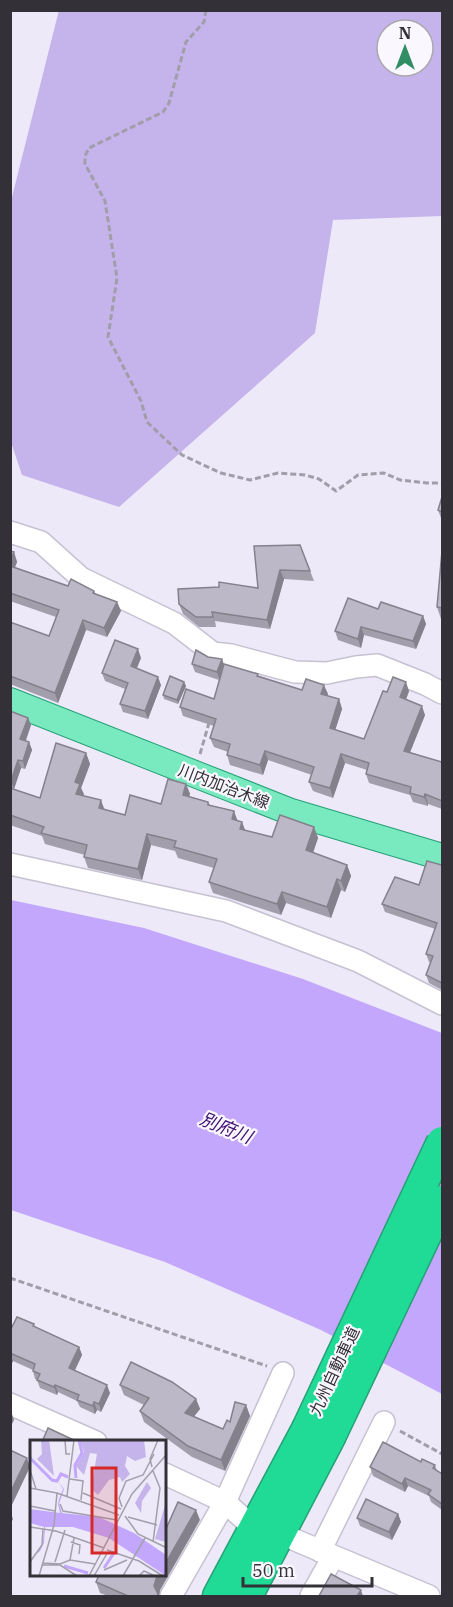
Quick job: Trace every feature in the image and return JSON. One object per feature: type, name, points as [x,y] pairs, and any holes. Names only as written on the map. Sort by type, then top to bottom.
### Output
[{"type":"highway","name":"九州自動車道","points":[[247,1596],[442,1142]]},
{"type":"highway","name":"九州自動車道","points":[[218,1596],[318,1433],[442,1202]]},
{"type":"main road","name":"川内加治木線","points":[[10,701],[291,812],[442,857]]},
{"type":"street","points":[[10,532],[40,542],[81,578],[174,623],[213,653],[231,655],[295,672],[327,674],[376,665],[442,693]]},
{"type":"street","points":[[10,864],[226,911],[358,961],[442,1004]]},
{"type":"street","points":[[171,1596],[225,1502],[283,1373]]},
{"type":"street","points":[[10,1404],[91,1440]]},
{"type":"street","points":[[311,1596],[384,1422]]},
{"type":"street","points":[[166,1474],[225,1502],[246,1521]]},
{"type":"street","points":[[295,1540],[429,1596]]},
{"type":"path","points":[[206,10],[204,22],[186,42],[169,103],[163,112],[89,148],[85,156],[85,164],[105,201],[117,278],[108,337],[141,401],[147,422],[182,455],[221,474],[250,480],[278,473],[305,475],[320,479],[336,491],[358,475],[384,474],[400,480],[442,483]]},
{"type":"path","points":[[193,773],[210,720]]},
{"type":"path","points":[[10,1278],[283,1373]]},
{"type":"path","points":[[384,1422],[442,1454]]},
{"type":"shaded area","points":[[59,10],[442,11],[442,216],[333,220],[315,333],[119,507],[22,475],[11,442],[11,201]]},
{"type":"water","name":"別府川","points":[[11,900],[144,928],[303,979],[442,1033],[442,1394],[321,1330],[165,1262],[11,1210]]},
{"type":"building","points":[[442,497],[442,512],[438,510]]},
{"type":"building","points":[[300,545],[310,571],[280,570],[267,620],[212,612],[213,617],[196,617],[179,604],[178,589],[219,587],[219,582],[258,588],[254,546]]},
{"type":"building","points":[[442,551],[442,608],[437,607]]},
{"type":"building","points":[[10,566],[68,586],[71,579],[94,591],[93,593],[117,602],[104,628],[83,620],[55,693],[10,676],[10,622],[49,636],[59,610],[10,593]]},
{"type":"building","points":[[348,598],[378,609],[381,602],[423,616],[413,641],[361,627],[358,639],[335,631]]},
{"type":"building","points":[[115,640],[138,649],[131,666],[158,677],[145,711],[120,704],[128,683],[102,673]]},
{"type":"building","points":[[196,650],[208,657],[222,659],[217,672],[192,664]]},
{"type":"building","points":[[224,664],[302,690],[306,679],[324,685],[321,694],[339,699],[330,728],[364,739],[383,691],[387,692],[393,677],[406,682],[400,697],[422,706],[404,751],[442,762],[442,801],[425,794],[424,797],[410,793],[411,787],[366,774],[369,763],[341,754],[330,788],[309,782],[314,767],[265,751],[260,765],[227,755],[230,744],[210,738],[216,719],[180,707],[186,689],[214,699]]},
{"type":"building","points":[[170,676],[184,682],[177,700],[163,695]]},
{"type":"building","points":[[10,711],[28,718],[20,739],[29,742],[23,761],[18,760],[11,781]]},
{"type":"building","points":[[56,743],[86,753],[75,782],[80,784],[76,794],[101,800],[99,808],[125,815],[130,795],[161,804],[168,779],[186,784],[183,795],[208,802],[208,805],[234,811],[232,819],[242,822],[240,829],[272,837],[280,815],[314,827],[306,850],[347,865],[341,881],[337,879],[327,907],[282,892],[277,904],[209,882],[217,859],[174,847],[176,841],[147,834],[138,869],[84,857],[87,845],[41,833],[44,827],[10,815],[10,788],[40,798]]},
{"type":"building","points":[[427,861],[442,865],[442,983],[426,975],[433,956],[426,954],[437,923],[382,904],[395,877],[419,885]]},
{"type":"building","points":[[17,1317],[79,1347],[69,1368],[107,1385],[99,1404],[94,1402],[93,1406],[77,1400],[79,1395],[37,1380],[40,1374],[33,1371],[35,1364],[10,1353],[10,1331]]},
{"type":"building","points":[[131,1362],[172,1382],[196,1399],[185,1413],[223,1429],[227,1420],[230,1422],[235,1402],[246,1405],[221,1460],[188,1446],[140,1411],[149,1398],[120,1385]]},
{"type":"building","points":[[48,1428],[74,1440],[43,1440]]},
{"type":"building","points":[[383,1442],[421,1462],[422,1459],[435,1465],[433,1468],[442,1474],[442,1504],[428,1494],[431,1490],[405,1478],[402,1484],[370,1467]]},
{"type":"building","points":[[10,1450],[27,1458],[10,1493]]},
{"type":"building","points":[[366,1499],[398,1514],[389,1532],[357,1518]]},
{"type":"building","points":[[178,1502],[196,1510],[166,1562],[166,1529]]},
{"type":"building","points":[[331,1574],[361,1590],[357,1596],[319,1596]]},
{"type":"building","points":[[98,1577],[157,1577],[154,1586],[158,1594],[157,1596],[128,1596],[96,1582]]}]
